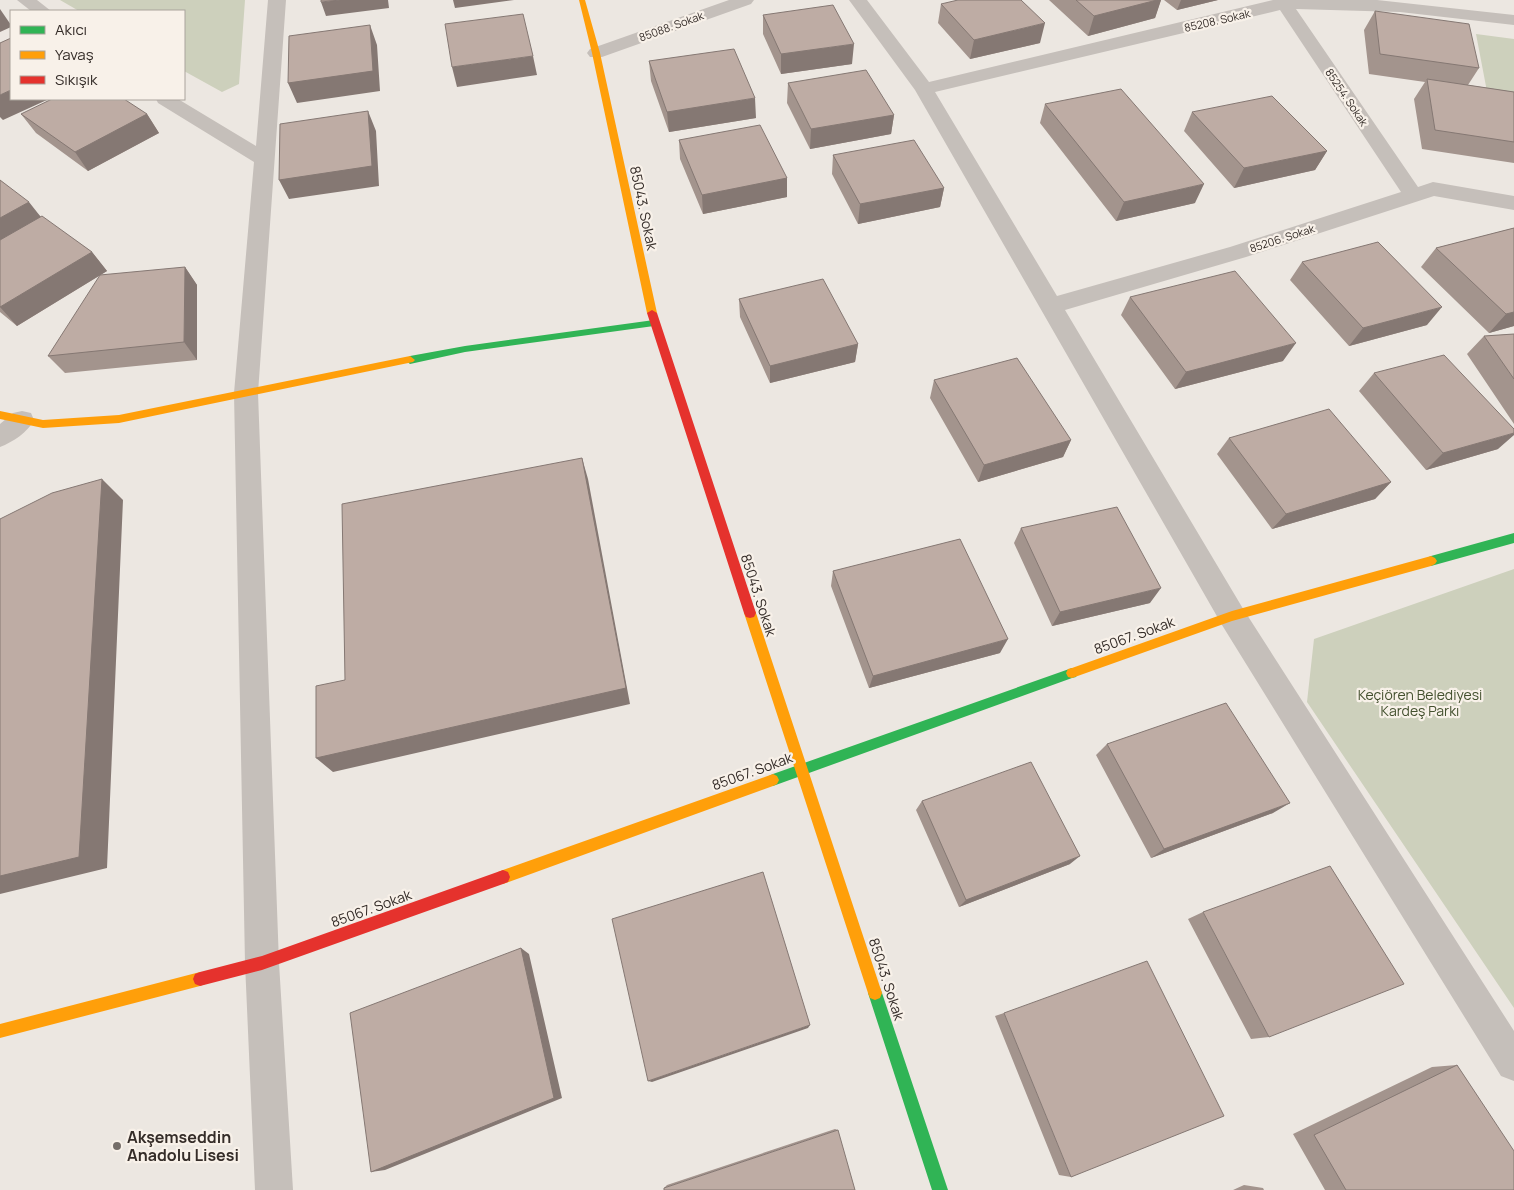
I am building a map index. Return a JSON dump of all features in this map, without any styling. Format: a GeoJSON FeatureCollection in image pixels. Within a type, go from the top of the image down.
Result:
{"type":"FeatureCollection","features":[{"type":"Feature","properties":{"kind":"street"},"geometry":{"type":"LineString","coordinates":[[26,0],[41,10]]}},
{"type":"Feature","properties":{"kind":"street"},"geometry":{"type":"LineString","coordinates":[[274,1190],[262,963],[246,393],[277,0]]}},
{"type":"Feature","properties":{"kind":"street","name":"85043. Sokak"},"geometry":{"type":"LineString","coordinates":[[582,0],[596,53],[654,323],[940,1190]]}},
{"type":"Feature","properties":{"kind":"street","name":"85088. Sokak"},"geometry":{"type":"LineString","coordinates":[[596,53],[745,0]]}},
{"type":"Feature","properties":{"kind":"street"},"geometry":{"type":"LineString","coordinates":[[858,0],[924,89],[1232,616],[1514,1063]]}},
{"type":"Feature","properties":{"kind":"street","name":"85208. Sokak"},"geometry":{"type":"LineString","coordinates":[[924,89],[1283,2],[1381,3],[1514,20]]}},
{"type":"Feature","properties":{"kind":"street","name":"85254. Sokak"},"geometry":{"type":"LineString","coordinates":[[1283,2],[1413,195]]}},
{"type":"Feature","properties":{"kind":"street"},"geometry":{"type":"LineString","coordinates":[[167,100],[265,160]]}},
{"type":"Feature","properties":{"kind":"street","name":"85206. Sokak"},"geometry":{"type":"LineString","coordinates":[[1051,306],[1238,252],[1433,189],[1514,203]]}},
{"type":"Feature","properties":{"kind":"street"},"geometry":{"type":"LineString","coordinates":[[0,438],[11,418],[43,424],[119,419],[465,349],[654,323]]}},
{"type":"Feature","properties":{"kind":"street","name":"85067. Sokak"},"geometry":{"type":"LineString","coordinates":[[0,1031],[262,963],[1232,616],[1514,538]]}},
{"type":"Feature","properties":{"kind":"green space"},"geometry":{"type":"Polygon","coordinates":[[[60,0],[245,0],[239,84],[222,92],[185,72],[185,10],[77,10],[60,0]]]}},
{"type":"Feature","properties":{"kind":"green space"},"geometry":{"type":"Polygon","coordinates":[[[1476,34],[1514,39],[1514,106],[1489,102],[1476,34]]]}},
{"type":"Feature","properties":{"kind":"green space","name":"Keçiören Belediyesi Kardeş Parkı"},"geometry":{"type":"Polygon","coordinates":[[[1514,569],[1514,1008],[1307,702],[1314,639],[1514,569]]]}},
{"type":"Feature","properties":{"kind":"building"},"geometry":{"type":"Polygon","coordinates":[[[321,0],[340,0],[321,2],[321,0]]]}},
{"type":"Feature","properties":{"kind":"building"},"geometry":{"type":"Polygon","coordinates":[[[958,0],[1021,0],[1045,23],[974,40],[941,4],[958,0]]]}},
{"type":"Feature","properties":{"kind":"building"},"geometry":{"type":"Polygon","coordinates":[[[1076,0],[1157,0],[1094,16],[1076,0]]]}},
{"type":"Feature","properties":{"kind":"building"},"geometry":{"type":"Polygon","coordinates":[[[833,5],[854,44],[781,54],[763,15],[833,5]]]}},
{"type":"Feature","properties":{"kind":"building"},"geometry":{"type":"Polygon","coordinates":[[[1375,11],[1469,24],[1479,68],[1380,54],[1375,11]]]}},
{"type":"Feature","properties":{"kind":"building"},"geometry":{"type":"Polygon","coordinates":[[[523,14],[533,56],[452,67],[445,24],[523,14]]]}},
{"type":"Feature","properties":{"kind":"building"},"geometry":{"type":"Polygon","coordinates":[[[370,25],[373,71],[288,83],[289,36],[370,25]]]}},
{"type":"Feature","properties":{"kind":"building"},"geometry":{"type":"Polygon","coordinates":[[[10,38],[10,90],[0,95],[0,43],[10,38]]]}},
{"type":"Feature","properties":{"kind":"building"},"geometry":{"type":"Polygon","coordinates":[[[734,49],[755,98],[667,112],[649,61],[734,49]]]}},
{"type":"Feature","properties":{"kind":"building"},"geometry":{"type":"Polygon","coordinates":[[[866,70],[894,115],[811,129],[788,83],[866,70]]]}},
{"type":"Feature","properties":{"kind":"building"},"geometry":{"type":"Polygon","coordinates":[[[1427,79],[1514,92],[1514,142],[1435,130],[1427,79]]]}},
{"type":"Feature","properties":{"kind":"building"},"geometry":{"type":"Polygon","coordinates":[[[1121,89],[1204,184],[1124,202],[1045,104],[1121,89]]]}},
{"type":"Feature","properties":{"kind":"building"},"geometry":{"type":"Polygon","coordinates":[[[1272,96],[1327,151],[1244,168],[1192,112],[1272,96]]]}},
{"type":"Feature","properties":{"kind":"building"},"geometry":{"type":"Polygon","coordinates":[[[50,100],[126,100],[147,114],[75,152],[21,114],[50,100]]]}},
{"type":"Feature","properties":{"kind":"building"},"geometry":{"type":"Polygon","coordinates":[[[368,111],[372,166],[279,180],[280,124],[368,111]]]}},
{"type":"Feature","properties":{"kind":"building"},"geometry":{"type":"Polygon","coordinates":[[[760,125],[787,178],[702,195],[679,140],[760,125]]]}},
{"type":"Feature","properties":{"kind":"building"},"geometry":{"type":"Polygon","coordinates":[[[914,140],[944,188],[860,204],[833,155],[914,140]]]}},
{"type":"Feature","properties":{"kind":"building"},"geometry":{"type":"Polygon","coordinates":[[[0,180],[29,202],[0,218],[0,180]]]}},
{"type":"Feature","properties":{"kind":"building"},"geometry":{"type":"Polygon","coordinates":[[[42,216],[92,252],[0,307],[0,240],[42,216]]]}},
{"type":"Feature","properties":{"kind":"building"},"geometry":{"type":"Polygon","coordinates":[[[1514,228],[1514,312],[1506,314],[1436,248],[1514,228]]]}},
{"type":"Feature","properties":{"kind":"building"},"geometry":{"type":"Polygon","coordinates":[[[1378,242],[1442,307],[1363,328],[1302,262],[1378,242]]]}},
{"type":"Feature","properties":{"kind":"building"},"geometry":{"type":"Polygon","coordinates":[[[185,267],[184,342],[48,356],[100,275],[185,267]]]}},
{"type":"Feature","properties":{"kind":"building"},"geometry":{"type":"Polygon","coordinates":[[[1235,271],[1296,343],[1186,372],[1130,297],[1235,271]]]}},
{"type":"Feature","properties":{"kind":"building"},"geometry":{"type":"Polygon","coordinates":[[[823,279],[858,344],[770,366],[739,299],[823,279]]]}},
{"type":"Feature","properties":{"kind":"building"},"geometry":{"type":"Polygon","coordinates":[[[1514,334],[1514,379],[1484,336],[1514,334]]]}},
{"type":"Feature","properties":{"kind":"building"},"geometry":{"type":"Polygon","coordinates":[[[1444,355],[1514,429],[1514,433],[1443,453],[1374,373],[1444,355]]]}},
{"type":"Feature","properties":{"kind":"building"},"geometry":{"type":"Polygon","coordinates":[[[1017,358],[1071,440],[984,465],[934,380],[1017,358]]]}},
{"type":"Feature","properties":{"kind":"building"},"geometry":{"type":"Polygon","coordinates":[[[1329,409],[1391,482],[1286,514],[1229,438],[1329,409]]]}},
{"type":"Feature","properties":{"kind":"building"},"geometry":{"type":"Polygon","coordinates":[[[582,458],[626,688],[316,758],[316,686],[345,680],[342,504],[582,458]]]}},
{"type":"Feature","properties":{"kind":"building"},"geometry":{"type":"Polygon","coordinates":[[[102,479],[79,857],[0,876],[0,519],[52,493],[102,479]]]}},
{"type":"Feature","properties":{"kind":"building"},"geometry":{"type":"Polygon","coordinates":[[[1117,507],[1161,588],[1060,612],[1021,528],[1117,507]]]}},
{"type":"Feature","properties":{"kind":"building"},"geometry":{"type":"Polygon","coordinates":[[[960,539],[1008,639],[873,676],[833,571],[960,539]]]}},
{"type":"Feature","properties":{"kind":"building"},"geometry":{"type":"Polygon","coordinates":[[[1226,703],[1290,803],[1164,849],[1107,744],[1226,703]]]}},
{"type":"Feature","properties":{"kind":"building"},"geometry":{"type":"Polygon","coordinates":[[[1031,762],[1080,856],[966,900],[922,801],[1031,762]]]}},
{"type":"Feature","properties":{"kind":"building"},"geometry":{"type":"Polygon","coordinates":[[[1330,866],[1404,984],[1269,1037],[1203,912],[1330,866]]]}},
{"type":"Feature","properties":{"kind":"building"},"geometry":{"type":"Polygon","coordinates":[[[763,872],[810,1025],[648,1081],[612,919],[763,872]]]}},
{"type":"Feature","properties":{"kind":"building"},"geometry":{"type":"Polygon","coordinates":[[[521,948],[554,1098],[371,1172],[350,1013],[521,948]]]}},
{"type":"Feature","properties":{"kind":"building"},"geometry":{"type":"Polygon","coordinates":[[[1147,961],[1224,1116],[1071,1177],[1004,1013],[1147,961]]]}},
{"type":"Feature","properties":{"kind":"building"},"geometry":{"type":"Polygon","coordinates":[[[1457,1065],[1514,1151],[1514,1190],[1346,1190],[1314,1135],[1457,1065]]]}},
{"type":"Feature","properties":{"kind":"building"},"geometry":{"type":"Polygon","coordinates":[[[838,1130],[855,1190],[664,1190],[664,1188],[838,1130]]]}},
{"type":"Feature","properties":{"kind":"traffic: fast"},"geometry":{"type":"LineString","coordinates":[[410,360],[465,349],[654,323]]}},
{"type":"Feature","properties":{"kind":"traffic: fast"},"geometry":{"type":"LineString","coordinates":[[1431,561],[1514,538]]}},
{"type":"Feature","properties":{"kind":"traffic: fast"},"geometry":{"type":"LineString","coordinates":[[773,780],[1072,673]]}},
{"type":"Feature","properties":{"kind":"traffic: fast"},"geometry":{"type":"LineString","coordinates":[[875,993],[940,1190]]}},
{"type":"Feature","properties":{"kind":"traffic: slow"},"geometry":{"type":"LineString","coordinates":[[582,0],[596,53],[652,313]]}},
{"type":"Feature","properties":{"kind":"traffic: slow"},"geometry":{"type":"LineString","coordinates":[[0,415],[43,424],[119,419],[410,360]]}},
{"type":"Feature","properties":{"kind":"traffic: slow"},"geometry":{"type":"LineString","coordinates":[[1072,673],[1232,616],[1431,561]]}},
{"type":"Feature","properties":{"kind":"traffic: slow"},"geometry":{"type":"LineString","coordinates":[[750,613],[875,993]]}},
{"type":"Feature","properties":{"kind":"traffic: slow"},"geometry":{"type":"LineString","coordinates":[[503,877],[773,780]]}},
{"type":"Feature","properties":{"kind":"traffic: slow"},"geometry":{"type":"LineString","coordinates":[[0,1031],[200,979]]}},
{"type":"Feature","properties":{"kind":"traffic: jam"},"geometry":{"type":"LineString","coordinates":[[652,313],[750,613]]}},
{"type":"Feature","properties":{"kind":"traffic: jam"},"geometry":{"type":"LineString","coordinates":[[200,979],[262,963],[503,877]]}},
{"type":"Feature","properties":{"kind":"place","name":"Akşemseddin Anadolu Lisesi"},"geometry":{"type":"Point","coordinates":[117,1146]}}]}
